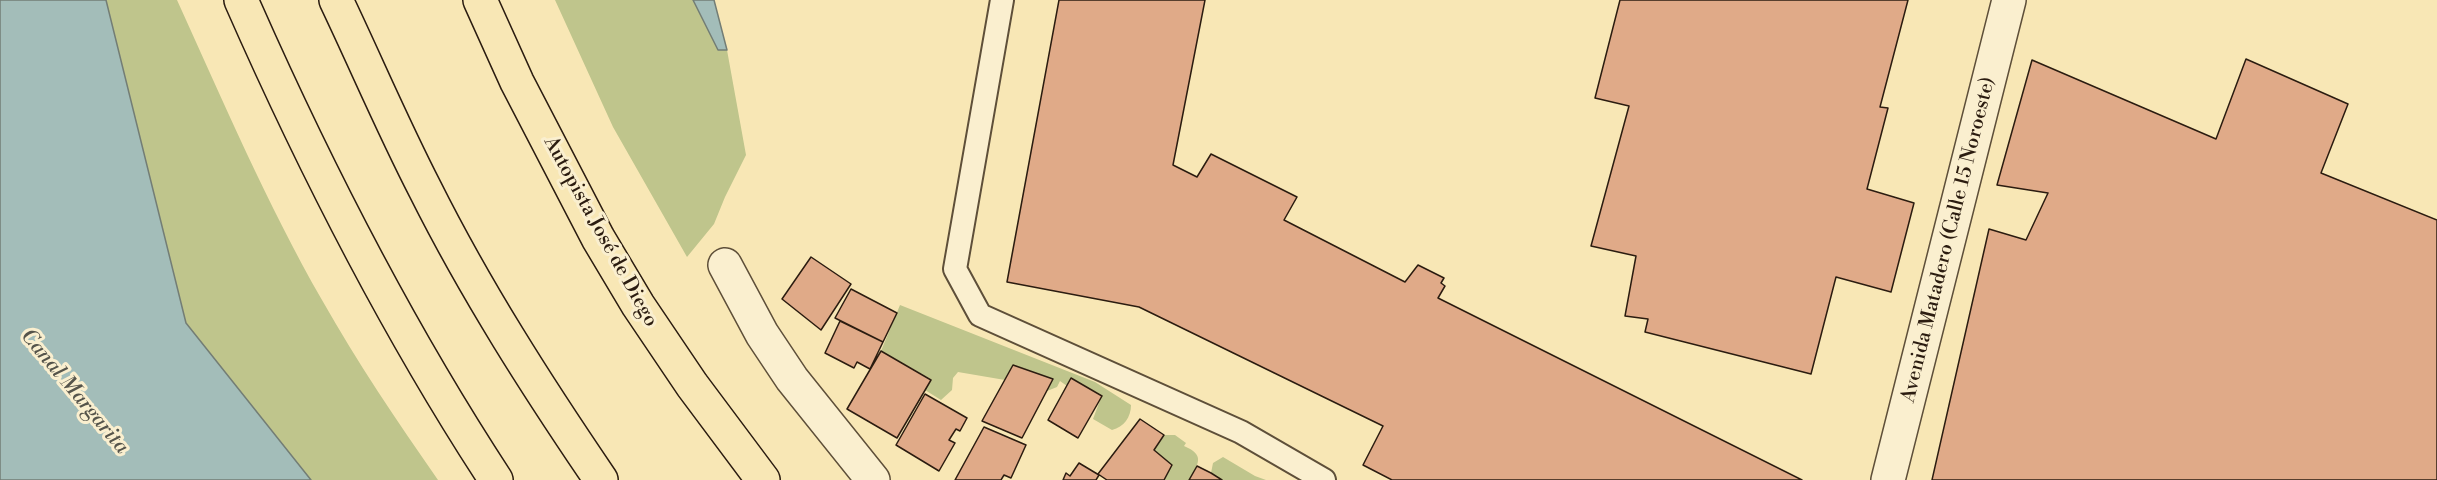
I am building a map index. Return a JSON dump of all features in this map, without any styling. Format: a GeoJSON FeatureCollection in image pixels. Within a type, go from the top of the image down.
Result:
{"type":"FeatureCollection","features":[{"type":"Feature","properties":{"kind":"highway"},"geometry":{"type":"LineString","coordinates":[[241,0],[279,86],[377,280],[446,404],[496,480]]}},
{"type":"Feature","properties":{"kind":"highway"},"geometry":{"type":"LineString","coordinates":[[336,0],[425,189],[475,281],[533,381],[601,480]]}},
{"type":"Feature","properties":{"kind":"highway","name":"Autopista José de Diego"},"geometry":{"type":"LineString","coordinates":[[480,0],[517,82],[598,238],[632,296],[692,385],[763,480]]}},
{"type":"Feature","properties":{"kind":"street","name":"Avenida Matadero (Calle 15 Noroeste)"},"geometry":{"type":"LineString","coordinates":[[1888,480],[2009,0]]}},
{"type":"Feature","properties":{"kind":"street"},"geometry":{"type":"LineString","coordinates":[[725,265],[762,334],[792,379],[873,480]]}},
{"type":"Feature","properties":{"kind":"lane"},"geometry":{"type":"LineString","coordinates":[[1002,0],[955,269],[980,315],[1241,432],[1324,480]]}},
{"type":"Feature","properties":{"kind":"green space"},"geometry":{"type":"Polygon","coordinates":[[[106,0],[177,0],[246,152],[302,264],[363,369],[438,480],[311,480],[186,323],[106,0]]]}},
{"type":"Feature","properties":{"kind":"green space"},"geometry":{"type":"Polygon","coordinates":[[[555,0],[693,0],[718,50],[727,50],[746,155],[714,224],[687,257],[613,127],[555,0]]]}},
{"type":"Feature","properties":{"kind":"green space"},"geometry":{"type":"Polygon","coordinates":[[[900,305],[1095,382],[1131,405],[1128,417],[1120,427],[1112,430],[1093,419],[1102,395],[1071,378],[1067,386],[1060,381],[1057,387],[1047,391],[1053,379],[1014,365],[1005,380],[958,372],[953,378],[952,390],[941,400],[925,390],[931,379],[881,351],[900,305]]]}},
{"type":"Feature","properties":{"kind":"green space"},"geometry":{"type":"Polygon","coordinates":[[[1164,435],[1175,435],[1186,443],[1184,446],[1191,449],[1197,456],[1197,464],[1189,480],[1164,480],[1172,465],[1154,450],[1164,435]]]}},
{"type":"Feature","properties":{"kind":"green space"},"geometry":{"type":"Polygon","coordinates":[[[1223,457],[1266,480],[1222,480],[1211,473],[1213,463],[1223,457]]]}},
{"type":"Feature","properties":{"kind":"water","name":"Canal Margarita"},"geometry":{"type":"Polygon","coordinates":[[[0,0],[106,0],[186,323],[311,480],[0,480],[0,0]]]}},
{"type":"Feature","properties":{"kind":"water"},"geometry":{"type":"Polygon","coordinates":[[[693,0],[714,0],[727,50],[718,50],[693,0]]]}},
{"type":"Feature","properties":{"kind":"building"},"geometry":{"type":"Polygon","coordinates":[[[1059,0],[1205,0],[1173,165],[1197,177],[1211,154],[1297,197],[1284,220],[1405,282],[1418,265],[1444,278],[1441,283],[1445,286],[1438,298],[1802,480],[1392,480],[1363,465],[1383,426],[1139,307],[1007,282],[1059,0]]]}},
{"type":"Feature","properties":{"kind":"building"},"geometry":{"type":"Polygon","coordinates":[[[1620,0],[1908,0],[1880,107],[1888,108],[1867,189],[1914,203],[1891,292],[1836,277],[1811,374],[1645,332],[1648,319],[1625,316],[1636,256],[1591,246],[1629,106],[1595,98],[1620,0]]]}},
{"type":"Feature","properties":{"kind":"building"},"geometry":{"type":"Polygon","coordinates":[[[2246,59],[2348,104],[2321,173],[2437,220],[2437,480],[1932,480],[1989,229],[2026,240],[2048,193],[1997,185],[2032,60],[2216,139],[2246,59]]]}},
{"type":"Feature","properties":{"kind":"building"},"geometry":{"type":"Polygon","coordinates":[[[811,257],[851,284],[821,330],[782,299],[811,257]]]}},
{"type":"Feature","properties":{"kind":"building"},"geometry":{"type":"Polygon","coordinates":[[[851,289],[897,313],[883,342],[835,318],[851,289]]]}},
{"type":"Feature","properties":{"kind":"building"},"geometry":{"type":"Polygon","coordinates":[[[840,321],[883,342],[870,369],[857,362],[854,368],[825,353],[840,321]]]}},
{"type":"Feature","properties":{"kind":"building"},"geometry":{"type":"Polygon","coordinates":[[[881,351],[931,380],[897,438],[847,409],[881,351]]]}},
{"type":"Feature","properties":{"kind":"building"},"geometry":{"type":"Polygon","coordinates":[[[1013,365],[1053,379],[1022,438],[982,421],[1013,365]]]}},
{"type":"Feature","properties":{"kind":"building"},"geometry":{"type":"Polygon","coordinates":[[[1071,378],[1102,396],[1078,438],[1048,420],[1071,378]]]}},
{"type":"Feature","properties":{"kind":"building"},"geometry":{"type":"Polygon","coordinates":[[[925,394],[967,418],[960,431],[956,429],[949,440],[955,443],[939,471],[896,445],[925,394]]]}},
{"type":"Feature","properties":{"kind":"building"},"geometry":{"type":"Polygon","coordinates":[[[1140,419],[1164,435],[1154,450],[1172,465],[1164,480],[1107,480],[1098,474],[1140,419]]]}},
{"type":"Feature","properties":{"kind":"building"},"geometry":{"type":"Polygon","coordinates":[[[984,427],[1026,445],[1011,478],[1004,475],[1001,480],[955,480],[984,427]]]}},
{"type":"Feature","properties":{"kind":"building"},"geometry":{"type":"Polygon","coordinates":[[[1079,463],[1099,475],[1096,480],[1063,480],[1066,473],[1070,476],[1079,463]]]}},
{"type":"Feature","properties":{"kind":"building"},"geometry":{"type":"Polygon","coordinates":[[[1197,466],[1211,473],[1222,480],[1189,480],[1197,466]]]}}]}
